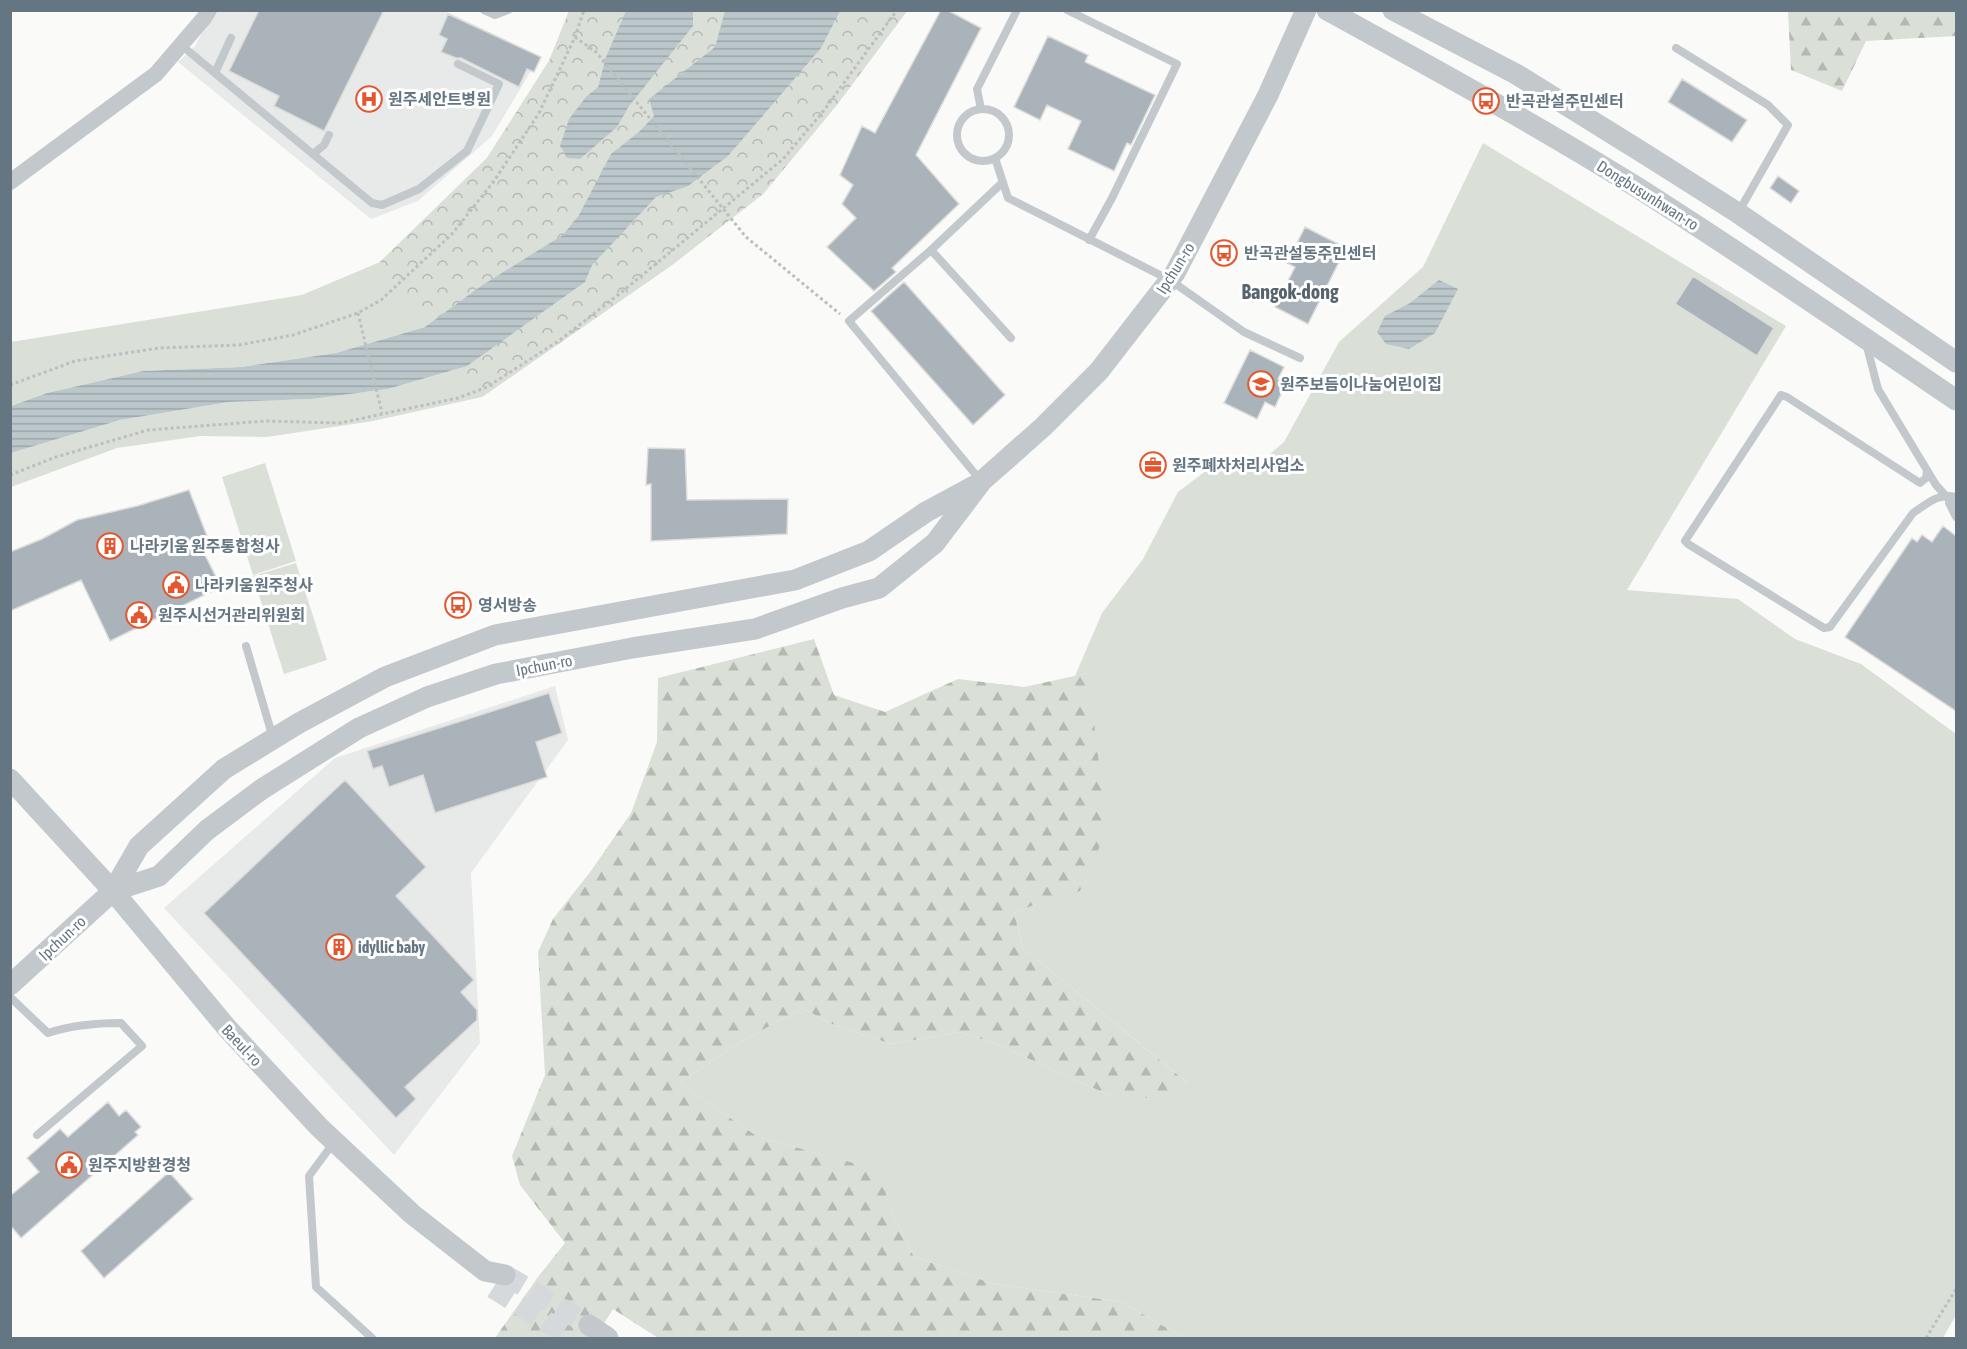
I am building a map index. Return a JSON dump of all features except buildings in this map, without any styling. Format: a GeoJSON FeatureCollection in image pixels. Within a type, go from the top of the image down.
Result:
{"type":"FeatureCollection","features":[{"type":"Feature","properties":{"kind":"street"},"geometry":{"type":"LineString","coordinates":[[10,182],[156,74],[209,10]]}},
{"type":"Feature","properties":{"kind":"street","name":"Ipchun-ro"},"geometry":{"type":"LineString","coordinates":[[113,891],[159,876],[207,830],[262,789],[359,728],[426,696],[496,674],[632,648],[755,629],[842,598],[879,588],[935,543],[982,482],[1043,427],[1099,371],[1170,280],[1268,94],[1306,10]]}},
{"type":"Feature","properties":{"kind":"street","name":"Dongbusunhwan-ro"},"geometry":{"type":"LineString","coordinates":[[1328,10],[1497,104],[1633,185],[1956,400]]}},
{"type":"Feature","properties":{"kind":"street","name":"Dongbusunhwan-ro"},"geometry":{"type":"LineString","coordinates":[[1394,10],[1516,74],[1645,154],[1738,213],[1955,359]]}},
{"type":"Feature","properties":{"kind":"street"},"geometry":{"type":"LineString","coordinates":[[1720,241],[1738,213]]}},
{"type":"Feature","properties":{"kind":"street","name":"Ipchun-ro"},"geometry":{"type":"LineString","coordinates":[[10,985],[113,891],[139,846],[224,769],[385,677],[495,635],[795,580],[869,551],[926,512],[982,482]]}},
{"type":"Feature","properties":{"kind":"street","name":"Baeul-ro"},"geometry":{"type":"LineString","coordinates":[[10,779],[113,891],[227,1028],[334,1141],[412,1214],[494,1278]]}},
{"type":"Feature","properties":{"kind":"street"},"geometry":{"type":"LineString","coordinates":[[589,1325],[608,1338]]}},
{"type":"Feature","properties":{"kind":"lane"},"geometry":{"type":"LineString","coordinates":[[484,10],[495,15],[508,10]]}},
{"type":"Feature","properties":{"kind":"lane"},"geometry":{"type":"LineString","coordinates":[[981,109],[977,89],[1017,10]]}},
{"type":"Feature","properties":{"kind":"lane"},"geometry":{"type":"LineString","coordinates":[[1067,10],[1177,64],[1089,240]]}},
{"type":"Feature","properties":{"kind":"lane"},"geometry":{"type":"LineString","coordinates":[[215,72],[231,38]]}},
{"type":"Feature","properties":{"kind":"lane"},"geometry":{"type":"LineString","coordinates":[[181,45],[372,203],[382,205],[419,189],[467,151],[499,84],[458,64]]}},
{"type":"Feature","properties":{"kind":"lane"},"geometry":{"type":"LineString","coordinates":[[1676,48],[1768,105],[1788,125],[1738,213]]}},
{"type":"Feature","properties":{"kind":"lane"},"geometry":{"type":"LineString","coordinates":[[981,109],[997,112],[1007,125],[1008,142],[1005,150],[996,158],[983,162],[974,160],[960,149],[956,132],[964,116],[981,109]]}},
{"type":"Feature","properties":{"kind":"lane"},"geometry":{"type":"LineString","coordinates":[[313,154],[324,145],[328,135]]}},
{"type":"Feature","properties":{"kind":"lane"},"geometry":{"type":"LineString","coordinates":[[996,158],[1008,198],[1170,280],[1244,332],[1300,358]]}},
{"type":"Feature","properties":{"kind":"lane"},"geometry":{"type":"LineString","coordinates":[[982,482],[849,321],[931,250],[1003,182]]}},
{"type":"Feature","properties":{"kind":"lane"},"geometry":{"type":"LineString","coordinates":[[931,250],[1011,338]]}},
{"type":"Feature","properties":{"kind":"lane"},"geometry":{"type":"LineString","coordinates":[[1864,337],[1878,389],[1936,485],[1956,507]]}},
{"type":"Feature","properties":{"kind":"lane"},"geometry":{"type":"LineString","coordinates":[[1927,471],[1926,478],[1920,483],[1781,395],[1685,541],[1824,628],[1830,627],[1913,513],[1945,495],[1956,497]]}},
{"type":"Feature","properties":{"kind":"lane"},"geometry":{"type":"LineString","coordinates":[[1945,495],[1956,517]]}},
{"type":"Feature","properties":{"kind":"lane"},"geometry":{"type":"LineString","coordinates":[[246,646],[274,739]]}},
{"type":"Feature","properties":{"kind":"lane"},"geometry":{"type":"LineString","coordinates":[[10,997],[48,1033],[69,1026],[121,1023],[141,1046],[37,1135]]}},
{"type":"Feature","properties":{"kind":"lane"},"geometry":{"type":"LineString","coordinates":[[334,1141],[309,1176],[316,1287],[372,1338]]}},
{"type":"Feature","properties":{"kind":"path"},"geometry":{"type":"LineString","coordinates":[[10,385],[75,361],[159,348],[239,345],[293,335],[358,313],[381,300],[452,234],[494,181],[539,113],[575,37],[584,10]]}},
{"type":"Feature","properties":{"kind":"path"},"geometry":{"type":"LineString","coordinates":[[10,475],[56,457],[148,430],[266,421],[340,423],[458,398],[487,387],[560,340],[723,211],[783,159],[822,113],[897,10]]}},
{"type":"Feature","properties":{"kind":"path"},"geometry":{"type":"LineString","coordinates":[[575,37],[596,52],[746,237],[849,321]]}},
{"type":"Feature","properties":{"kind":"path"},"geometry":{"type":"LineString","coordinates":[[358,313],[382,413]]}},
{"type":"Feature","properties":{"kind":"path"},"geometry":{"type":"LineString","coordinates":[[1926,1338],[1956,1289]]}},
{"type":"Feature","properties":{"kind":"shaded area","name":"원주세안트병원"},"geometry":{"type":"Polygon","coordinates":[[[214,10],[445,11],[540,56],[492,136],[418,201],[371,219],[178,62],[195,46],[214,10]]]}},
{"type":"Feature","properties":{"kind":"shaded area"},"geometry":{"type":"Polygon","coordinates":[[[626,11],[693,11],[693,26],[629,106],[617,127],[580,159],[568,158],[560,146],[569,119],[586,97],[598,87],[606,57],[626,11]]]}},
{"type":"Feature","properties":{"kind":"shaded area"},"geometry":{"type":"Polygon","coordinates":[[[725,11],[840,11],[821,48],[728,156],[688,186],[656,197],[592,265],[585,282],[467,366],[388,389],[312,399],[229,402],[120,420],[11,453],[11,406],[47,393],[143,371],[241,367],[336,353],[425,327],[481,286],[563,235],[579,215],[611,154],[639,132],[654,116],[649,99],[715,47],[725,11]]]}},
{"type":"Feature","properties":{"kind":"shaded area"},"geometry":{"type":"Polygon","coordinates":[[[1439,280],[1458,289],[1435,333],[1409,349],[1386,344],[1377,332],[1385,316],[1410,303],[1439,280]]]}},
{"type":"Feature","properties":{"kind":"shaded area"},"geometry":{"type":"Polygon","coordinates":[[[555,686],[568,740],[471,873],[480,1043],[394,1155],[164,908],[335,758],[555,686]]]}},
{"type":"Feature","properties":{"kind":"green space"},"geometry":{"type":"Polygon","coordinates":[[[569,11],[725,11],[425,327],[336,353],[241,367],[143,371],[47,393],[11,406],[11,342],[302,295],[380,262],[487,158],[549,61],[569,11]]]}},
{"type":"Feature","properties":{"kind":"green space"},"geometry":{"type":"Polygon","coordinates":[[[569,11],[907,11],[836,106],[763,194],[672,265],[482,397],[425,327],[380,262],[487,158],[549,61],[569,11]]]}},
{"type":"Feature","properties":{"kind":"green space"},"geometry":{"type":"Polygon","coordinates":[[[907,11],[836,106],[763,194],[672,265],[482,397],[373,421],[267,437],[200,436],[117,448],[11,487],[11,453],[120,420],[229,402],[312,399],[388,389],[467,366],[907,11]]]}},
{"type":"Feature","properties":{"kind":"green space"},"geometry":{"type":"Polygon","coordinates":[[[1788,11],[1956,11],[1956,36],[1866,41],[1842,91],[1791,70],[1788,11]]]}},
{"type":"Feature","properties":{"kind":"green space"},"geometry":{"type":"Polygon","coordinates":[[[1483,143],[1786,326],[1627,590],[1738,599],[1795,639],[1861,664],[1956,734],[1956,1315],[1943,1338],[1184,1338],[1122,1302],[994,1284],[914,1257],[891,1211],[878,1170],[758,1137],[679,1083],[739,1043],[802,1008],[832,1024],[891,1044],[960,1032],[994,1043],[1111,1096],[1188,1083],[1023,948],[1014,913],[1039,903],[1088,673],[1075,676],[1102,613],[1143,559],[1178,492],[1207,470],[1256,466],[1284,442],[1339,342],[1423,267],[1483,143]]]}},
{"type":"Feature","properties":{"kind":"green space"},"geometry":{"type":"Polygon","coordinates":[[[265,463],[296,561],[253,575],[222,477],[265,463]]]}},
{"type":"Feature","properties":{"kind":"green space"},"geometry":{"type":"Polygon","coordinates":[[[296,563],[327,660],[284,674],[253,576],[296,563]]]}},
{"type":"Feature","properties":{"kind":"green space"},"geometry":{"type":"Polygon","coordinates":[[[814,639],[834,695],[885,712],[958,679],[1024,687],[1088,673],[1107,830],[1080,891],[1014,913],[1023,948],[1189,1084],[1163,1099],[1111,1096],[994,1043],[960,1032],[891,1044],[832,1024],[802,1008],[739,1043],[679,1083],[758,1137],[879,1170],[891,1211],[914,1257],[994,1284],[1122,1302],[1184,1338],[658,1338],[613,1309],[595,1338],[495,1338],[565,1243],[520,1185],[512,1156],[545,1075],[538,952],[553,919],[591,871],[631,813],[657,742],[658,678],[814,639]]]}},
{"type":"Feature","properties":{"kind":"tunnel"},"geometry":{"type":"LineString","coordinates":[[505,1275],[589,1325]]}},
{"type":"Feature","properties":{"kind":"tunnel"},"geometry":{"type":"LineString","coordinates":[[493,1288],[572,1338]]}},
{"type":"Feature","properties":{"kind":"place","name":"원주세안트병원"},"geometry":{"type":"Point","coordinates":[369,99]}},
{"type":"Feature","properties":{"kind":"place","name":"반곡관설주민센터"},"geometry":{"type":"Point","coordinates":[1486,101]}},
{"type":"Feature","properties":{"kind":"place","name":"반곡관설동주민센터"},"geometry":{"type":"Point","coordinates":[1224,253]}},
{"type":"Feature","properties":{"kind":"place","name":"원주보듬이나눔어린이집"},"geometry":{"type":"Point","coordinates":[1261,384]}},
{"type":"Feature","properties":{"kind":"place","name":"원주폐차처리사업소"},"geometry":{"type":"Point","coordinates":[1153,465]}},
{"type":"Feature","properties":{"kind":"place","name":"나라키움 원주통합청사"},"geometry":{"type":"Point","coordinates":[110,546]}},
{"type":"Feature","properties":{"kind":"place","name":"나라키움원주청사"},"geometry":{"type":"Point","coordinates":[176,585]}},
{"type":"Feature","properties":{"kind":"place","name":"영서방송"},"geometry":{"type":"Point","coordinates":[458,605]}},
{"type":"Feature","properties":{"kind":"place","name":"원주시선거관리위원회"},"geometry":{"type":"Point","coordinates":[139,615]}},
{"type":"Feature","properties":{"kind":"place","name":"idyllic baby"},"geometry":{"type":"Point","coordinates":[339,947]}},
{"type":"Feature","properties":{"kind":"place","name":"원주지방환경청"},"geometry":{"type":"Point","coordinates":[69,1165]}},
{"type":"Feature","properties":{"kind":"district","name":"Bangok-dong"},"geometry":{"type":"Point","coordinates":[1290,291]}}]}
